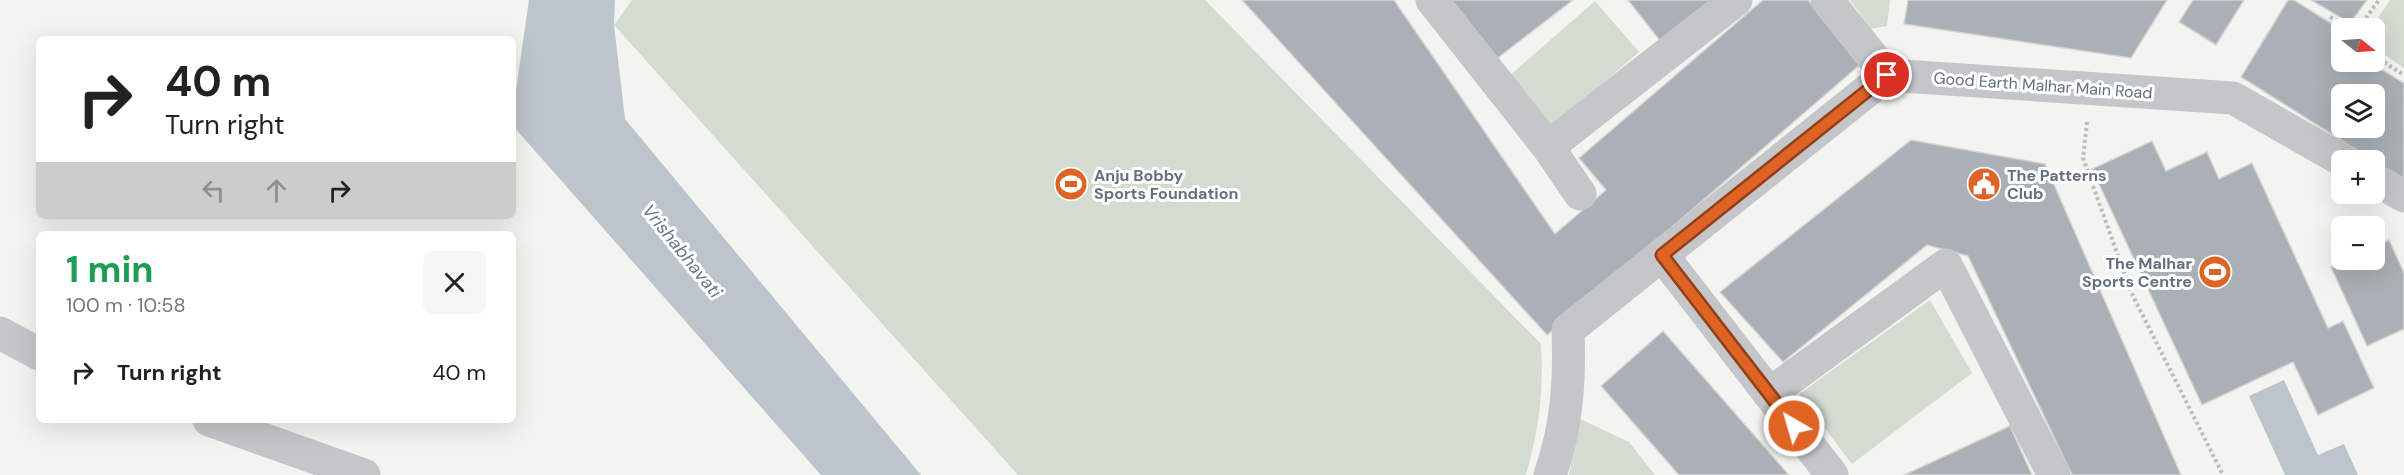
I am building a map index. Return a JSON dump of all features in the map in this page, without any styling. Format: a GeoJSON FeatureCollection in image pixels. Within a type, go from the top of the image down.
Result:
{"type":"FeatureCollection","features":[{"type":"Feature","properties":{"kind":"street"},"geometry":{"type":"LineString","coordinates":[[1432,0],[1548,147],[1580,194]]}},
{"type":"Feature","properties":{"kind":"street"},"geometry":{"type":"LineString","coordinates":[[1548,147],[1736,0]]}},
{"type":"Feature","properties":{"kind":"street"},"geometry":{"type":"LineString","coordinates":[[1550,475],[1561,438],[1567,402],[1570,366],[1568,330],[1887,75],[1827,0]]}},
{"type":"Feature","properties":{"kind":"street","name":"Good Earth Malhar Main Road"},"geometry":{"type":"LineString","coordinates":[[1887,75],[2233,98],[2331,154]]}},
{"type":"Feature","properties":{"kind":"street"},"geometry":{"type":"LineString","coordinates":[[2385,185],[2404,196]]}},
{"type":"Feature","properties":{"kind":"street"},"geometry":{"type":"LineString","coordinates":[[1662,255],[1832,475]]}},
{"type":"Feature","properties":{"kind":"street"},"geometry":{"type":"LineString","coordinates":[[1769,394],[1946,265],[2054,475]]}},
{"type":"Feature","properties":{"kind":"street"},"geometry":{"type":"LineString","coordinates":[[0,333],[36,352]]}},
{"type":"Feature","properties":{"kind":"street"},"geometry":{"type":"LineString","coordinates":[[217,423],[364,475]]}},
{"type":"Feature","properties":{"kind":"path"},"geometry":{"type":"LineString","coordinates":[[2366,18],[2379,0]]}},
{"type":"Feature","properties":{"kind":"path"},"geometry":{"type":"LineString","coordinates":[[2385,63],[2404,75]]}},
{"type":"Feature","properties":{"kind":"path"},"geometry":{"type":"LineString","coordinates":[[2090,88],[2083,158],[2131,292],[2223,475]]}},
{"type":"Feature","properties":{"kind":"shaded area","name":"Anju Bobby Sports Foundation"},"geometry":{"type":"Polygon","coordinates":[[[632,0],[1205,0],[1541,344],[1540,410],[1526,475],[1018,475],[614,25],[632,0]]]}},
{"type":"Feature","properties":{"kind":"shaded area"},"geometry":{"type":"Polygon","coordinates":[[[1850,0],[1890,0],[1887,26],[1871,29],[1850,0]]]}},
{"type":"Feature","properties":{"kind":"shaded area"},"geometry":{"type":"Polygon","coordinates":[[[2390,0],[2404,0],[2404,68],[2385,55],[2385,18],[2378,18],[2390,0]]]}},
{"type":"Feature","properties":{"kind":"shaded area"},"geometry":{"type":"Polygon","coordinates":[[[1595,1],[1639,52],[1552,127],[1509,76],[1595,1]]]}},
{"type":"Feature","properties":{"kind":"shaded area"},"geometry":{"type":"Polygon","coordinates":[[[1930,300],[1972,373],[1852,464],[1799,394],[1930,300]]]}},
{"type":"Feature","properties":{"kind":"shaded area"},"geometry":{"type":"Polygon","coordinates":[[[1580,419],[1629,442],[1655,475],[1569,475],[1580,419]]]}},
{"type":"Feature","properties":{"kind":"water","name":"Vrishabhavati"},"geometry":{"type":"Polygon","coordinates":[[[529,0],[615,0],[614,25],[625,119],[921,475],[821,475],[516,129],[516,89],[529,0]]]}},
{"type":"Feature","properties":{"kind":"water"},"geometry":{"type":"Polygon","coordinates":[[[2284,380],[2318,455],[2344,444],[2358,475],[2285,475],[2249,396],[2284,380]]]}},
{"type":"Feature","properties":{"kind":"building"},"geometry":{"type":"Polygon","coordinates":[[[1242,0],[1394,0],[1555,234],[1606,190],[1579,158],[1763,0],[1808,0],[1862,63],[1547,335],[1242,0]]]}},
{"type":"Feature","properties":{"kind":"building"},"geometry":{"type":"Polygon","coordinates":[[[1448,0],[1573,0],[1495,60],[1448,0]]]}},
{"type":"Feature","properties":{"kind":"building"},"geometry":{"type":"Polygon","coordinates":[[[1628,0],[1715,0],[1661,42],[1628,0]]]}},
{"type":"Feature","properties":{"kind":"building"},"geometry":{"type":"Polygon","coordinates":[[[1908,0],[2167,0],[2131,58],[1904,24],[1908,0]]]}},
{"type":"Feature","properties":{"kind":"building"},"geometry":{"type":"Polygon","coordinates":[[[2193,0],[2244,0],[2216,45],[2179,22],[2193,0]]]}},
{"type":"Feature","properties":{"kind":"building"},"geometry":{"type":"Polygon","coordinates":[[[2288,0],[2294,0],[2331,23],[2331,72],[2385,72],[2404,83],[2404,180],[2385,168],[2385,150],[2357,150],[2338,138],[2385,138],[2385,84],[2331,84],[2331,134],[2241,77],[2288,0]]]}},
{"type":"Feature","properties":{"kind":"building"},"geometry":{"type":"Polygon","coordinates":[[[2311,0],[2367,0],[2354,18],[2342,18],[2311,0]]]}},
{"type":"Feature","properties":{"kind":"building"},"geometry":{"type":"Polygon","coordinates":[[[1911,140],[2045,164],[2181,475],[2072,475],[1968,256],[1927,245],[1783,362],[1720,292],[1911,140]]]}},
{"type":"Feature","properties":{"kind":"building"},"geometry":{"type":"Polygon","coordinates":[[[2152,141],[2166,171],[2207,152],[2219,179],[2252,163],[2328,328],[2343,321],[2374,388],[2318,415],[2293,362],[2202,405],[2092,169],[2152,141]]]}},
{"type":"Feature","properties":{"kind":"building"},"geometry":{"type":"Polygon","coordinates":[[[2389,240],[2404,273],[2404,329],[2367,346],[2332,270],[2385,270],[2385,242],[2389,240]]]}},
{"type":"Feature","properties":{"kind":"building"},"geometry":{"type":"Polygon","coordinates":[[[1663,331],[1789,475],[1679,475],[1601,386],[1663,331]]]}},
{"type":"Feature","properties":{"kind":"building"},"geometry":{"type":"Polygon","coordinates":[[[2010,426],[2032,475],[1904,475],[2010,426]]]}},
{"type":"Feature","properties":{"kind":"place","name":"Anju Bobby Sports Foundation"},"geometry":{"type":"Point","coordinates":[1071,184]}},
{"type":"Feature","properties":{"kind":"place","name":"The Patterns Club"},"geometry":{"type":"Point","coordinates":[1984,184]}},
{"type":"Feature","properties":{"kind":"place","name":"The Malhar Sports Centre"},"geometry":{"type":"Point","coordinates":[2215,272]}},
{"type":"Feature","properties":{"kind":"route"},"geometry":{"type":"LineString","coordinates":[[1794,426],[1662,255],[1887,75]]}}]}
